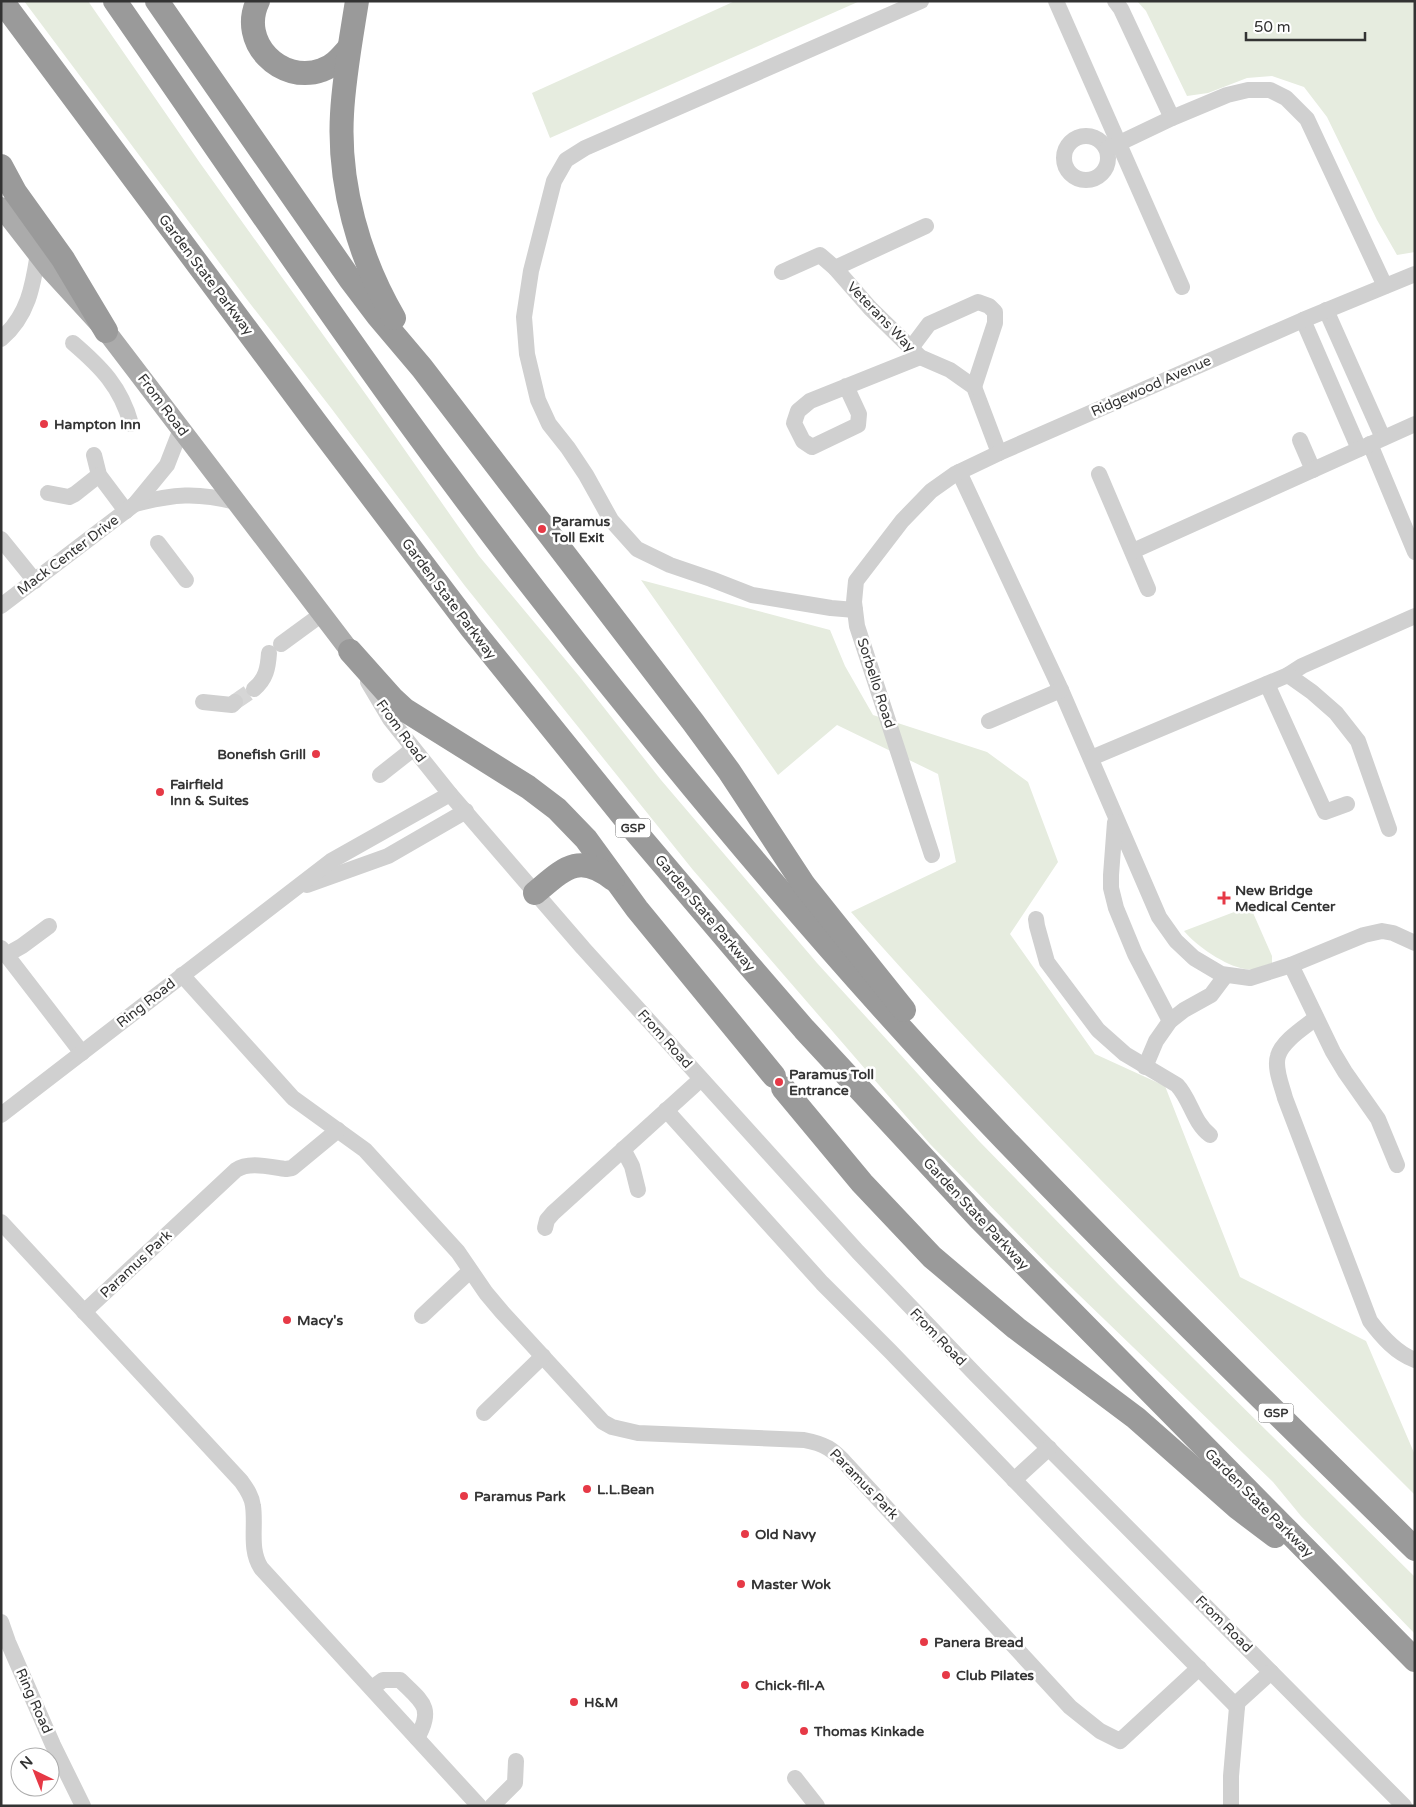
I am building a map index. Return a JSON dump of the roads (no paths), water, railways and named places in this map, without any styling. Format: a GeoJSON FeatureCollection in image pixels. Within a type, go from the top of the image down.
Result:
{"type":"FeatureCollection","features":[{"type":"Feature","properties":{"kind":"highway","name":"Garden State Parkway"},"geometry":{"type":"LineString","coordinates":[[2,1],[472,629],[532,706],[690,896],[804,1028],[973,1211],[1415,1660]]}},
{"type":"Feature","properties":{"kind":"highway","name":"GSP"},"geometry":{"type":"LineString","coordinates":[[115,1],[383,386],[548,608],[717,816],[881,1006],[996,1130],[1138,1277],[1415,1549]]}},
{"type":"Feature","properties":{"kind":"highway"},"geometry":{"type":"LineString","coordinates":[[157,1],[350,279],[378,316],[422,368],[693,722],[818,903],[885,984],[996,1130]]}},
{"type":"Feature","properties":{"kind":"highway"},"geometry":{"type":"LineString","coordinates":[[258,1],[253,16],[255,37],[267,57],[283,69],[302,74],[323,69],[333,64],[350,48]]}},
{"type":"Feature","properties":{"kind":"highway"},"geometry":{"type":"LineString","coordinates":[[357,1],[343,98],[342,141],[352,215],[359,240],[376,283],[388,309],[422,368]]}},
{"type":"Feature","properties":{"kind":"highway"},"geometry":{"type":"LineString","coordinates":[[1,166],[15,192],[63,259],[106,331]]}},
{"type":"Feature","properties":{"kind":"highway"},"geometry":{"type":"LineString","coordinates":[[350,652],[405,710],[544,798],[586,839],[637,909],[862,1183],[932,1257],[1016,1328],[1136,1418],[1238,1508],[1343,1587]]}},
{"type":"Feature","properties":{"kind":"highway"},"geometry":{"type":"LineString","coordinates":[[535,893],[558,874],[568,868],[579,865],[596,867],[617,881]]}},
{"type":"Feature","properties":{"kind":"main road","name":"From Road"},"geometry":{"type":"LineString","coordinates":[[1,206],[50,270],[106,331],[350,652]]}},
{"type":"Feature","properties":{"kind":"street"},"geometry":{"type":"LineString","coordinates":[[855,610],[752,595],[670,565],[637,548],[611,520],[586,475],[549,424],[538,400],[527,354],[524,317],[531,271],[554,181],[566,160],[585,148],[921,1]]}},
{"type":"Feature","properties":{"kind":"street"},"geometry":{"type":"LineString","coordinates":[[1056,1],[1113,146],[1182,287]]}},
{"type":"Feature","properties":{"kind":"street"},"geometry":{"type":"LineString","coordinates":[[1115,1],[1121,9],[1172,118]]}},
{"type":"Feature","properties":{"kind":"street"},"geometry":{"type":"LineString","coordinates":[[1113,146],[1227,95],[1248,90],[1270,90],[1286,98],[1307,119],[1385,286]]}},
{"type":"Feature","properties":{"kind":"street"},"geometry":{"type":"LineString","coordinates":[[835,268],[926,226]]}},
{"type":"Feature","properties":{"kind":"street"},"geometry":{"type":"LineString","coordinates":[[1,339],[13,327],[27,303],[32,290],[38,253]]}},
{"type":"Feature","properties":{"kind":"street","name":"Veterans Way"},"geometry":{"type":"LineString","coordinates":[[782,272],[820,255],[835,268],[870,308],[915,352],[950,370],[974,387]]}},
{"type":"Feature","properties":{"kind":"street","name":"Ridgewood Avenue"},"geometry":{"type":"LineString","coordinates":[[902,521],[930,491],[959,472],[1326,310],[1415,274]]}},
{"type":"Feature","properties":{"kind":"street"},"geometry":{"type":"LineString","coordinates":[[846,386],[915,352],[929,324],[978,302],[989,306],[995,312],[995,323],[974,387],[999,453]]}},
{"type":"Feature","properties":{"kind":"street"},"geometry":{"type":"LineString","coordinates":[[1326,310],[1371,444],[1415,552]]}},
{"type":"Feature","properties":{"kind":"street"},"geometry":{"type":"LineString","coordinates":[[1303,320],[1371,444]]}},
{"type":"Feature","properties":{"kind":"street"},"geometry":{"type":"LineString","coordinates":[[73,343],[90,358],[114,385],[122,397],[131,424]]}},
{"type":"Feature","properties":{"kind":"street"},"geometry":{"type":"LineString","coordinates":[[1133,551],[1415,424]]}},
{"type":"Feature","properties":{"kind":"street","name":"Mack Center Drive"},"geometry":{"type":"LineString","coordinates":[[1,606],[130,508],[167,465],[181,429]]}},
{"type":"Feature","properties":{"kind":"street"},"geometry":{"type":"LineString","coordinates":[[1300,440],[1313,470]]}},
{"type":"Feature","properties":{"kind":"street"},"geometry":{"type":"LineString","coordinates":[[94,455],[99,475],[130,508]]}},
{"type":"Feature","properties":{"kind":"street"},"geometry":{"type":"LineString","coordinates":[[959,472],[1091,758],[1159,917],[1176,941],[1194,958],[1221,974],[1250,978],[1382,931],[1393,933],[1415,943]]}},
{"type":"Feature","properties":{"kind":"street"},"geometry":{"type":"LineString","coordinates":[[1100,474],[1148,589]]}},
{"type":"Feature","properties":{"kind":"street"},"geometry":{"type":"LineString","coordinates":[[48,493],[69,497],[99,475]]}},
{"type":"Feature","properties":{"kind":"street","name":"Mack Center Drive"},"geometry":{"type":"LineString","coordinates":[[130,508],[167,496],[179,495],[204,496],[236,502]]}},
{"type":"Feature","properties":{"kind":"street","name":"Sorbello Road"},"geometry":{"type":"LineString","coordinates":[[902,521],[856,581],[855,610],[857,626],[932,855]]}},
{"type":"Feature","properties":{"kind":"street"},"geometry":{"type":"LineString","coordinates":[[1,539],[34,581]]}},
{"type":"Feature","properties":{"kind":"street"},"geometry":{"type":"LineString","coordinates":[[158,543],[186,580]]}},
{"type":"Feature","properties":{"kind":"street"},"geometry":{"type":"LineString","coordinates":[[254,688],[262,682],[275,648],[322,614]]}},
{"type":"Feature","properties":{"kind":"street"},"geometry":{"type":"LineString","coordinates":[[1091,758],[1288,675],[1302,666],[1415,616]]}},
{"type":"Feature","properties":{"kind":"street","name":"From Road"},"geometry":{"type":"LineString","coordinates":[[350,652],[390,719],[450,794],[535,893],[806,1195],[922,1320],[1271,1672],[1395,1803]]}},
{"type":"Feature","properties":{"kind":"street"},"geometry":{"type":"LineString","coordinates":[[1288,675],[1312,692],[1336,713],[1358,741],[1389,829]]}},
{"type":"Feature","properties":{"kind":"street"},"geometry":{"type":"LineString","coordinates":[[1266,684],[1325,812],[1347,804]]}},
{"type":"Feature","properties":{"kind":"street"},"geometry":{"type":"LineString","coordinates":[[989,721],[1060,690]]}},
{"type":"Feature","properties":{"kind":"street"},"geometry":{"type":"LineString","coordinates":[[203,702],[232,705],[235,702]]}},
{"type":"Feature","properties":{"kind":"street"},"geometry":{"type":"LineString","coordinates":[[380,775],[413,749]]}},
{"type":"Feature","properties":{"kind":"street","name":"Ring Road"},"geometry":{"type":"LineString","coordinates":[[1,1115],[331,861],[450,794]]}},
{"type":"Feature","properties":{"kind":"street"},"geometry":{"type":"LineString","coordinates":[[291,891],[388,856],[466,811]]}},
{"type":"Feature","properties":{"kind":"street"},"geometry":{"type":"LineString","coordinates":[[1115,814],[1111,875],[1116,908],[1135,954],[1170,1021]]}},
{"type":"Feature","properties":{"kind":"street"},"geometry":{"type":"LineString","coordinates":[[1036,919],[1036,926],[1047,962],[1098,1030],[1125,1054],[1177,1085],[1184,1092],[1194,1116],[1203,1130],[1210,1134]]}},
{"type":"Feature","properties":{"kind":"street"},"geometry":{"type":"LineString","coordinates":[[49,926],[22,946],[4,951],[82,1053]]}},
{"type":"Feature","properties":{"kind":"street"},"geometry":{"type":"LineString","coordinates":[[1291,964],[1316,1018],[1341,1065],[1378,1119],[1397,1164]]}},
{"type":"Feature","properties":{"kind":"street"},"geometry":{"type":"LineString","coordinates":[[182,975],[278,1083],[308,1110],[338,1130]]}},
{"type":"Feature","properties":{"kind":"street"},"geometry":{"type":"LineString","coordinates":[[1145,1067],[1156,1041],[1170,1021],[1184,1010],[1211,995],[1226,975]]}},
{"type":"Feature","properties":{"kind":"street"},"geometry":{"type":"LineString","coordinates":[[1316,1018],[1292,1037],[1278,1056],[1278,1071],[1286,1101],[1370,1320],[1382,1337],[1401,1353],[1415,1360]]}},
{"type":"Feature","properties":{"kind":"street"},"geometry":{"type":"LineString","coordinates":[[545,1228],[547,1220],[553,1213],[701,1079]]}},
{"type":"Feature","properties":{"kind":"street"},"geometry":{"type":"LineString","coordinates":[[666,1110],[822,1283],[1076,1546],[1237,1706]]}},
{"type":"Feature","properties":{"kind":"street","name":"Paramus Park"},"geometry":{"type":"LineString","coordinates":[[84,1312],[236,1170],[242,1166],[250,1165],[292,1168],[338,1130],[365,1150],[458,1252],[496,1305],[596,1415],[612,1427],[638,1433],[804,1440],[823,1444],[853,1470],[1070,1707],[1109,1736],[1120,1741],[1199,1668]]}},
{"type":"Feature","properties":{"kind":"street"},"geometry":{"type":"LineString","coordinates":[[623,1149],[632,1166],[638,1190]]}},
{"type":"Feature","properties":{"kind":"street"},"geometry":{"type":"LineString","coordinates":[[1,1222],[241,1481],[253,1505],[254,1553],[256,1561],[261,1568],[479,1806]]}},
{"type":"Feature","properties":{"kind":"street"},"geometry":{"type":"LineString","coordinates":[[422,1316],[470,1271]]}},
{"type":"Feature","properties":{"kind":"street"},"geometry":{"type":"LineString","coordinates":[[484,1413],[543,1356]]}},
{"type":"Feature","properties":{"kind":"street"},"geometry":{"type":"LineString","coordinates":[[1014,1480],[1049,1448]]}},
{"type":"Feature","properties":{"kind":"street","name":"Ring Road"},"geometry":{"type":"LineString","coordinates":[[1,1622],[33,1700],[83,1806]]}},
{"type":"Feature","properties":{"kind":"street"},"geometry":{"type":"LineString","coordinates":[[1231,1806],[1231,1776],[1238,1702],[1271,1672]]}},
{"type":"Feature","properties":{"kind":"street"},"geometry":{"type":"LineString","coordinates":[[372,1688],[383,1680],[400,1680],[423,1703],[426,1712],[425,1726],[418,1738]]}},
{"type":"Feature","properties":{"kind":"street"},"geometry":{"type":"LineString","coordinates":[[492,1806],[515,1783],[516,1761]]}},
{"type":"Feature","properties":{"kind":"street"},"geometry":{"type":"LineString","coordinates":[[794,1778],[817,1806]]}},
{"type":"Feature","properties":{"kind":"tunnel"},"geometry":{"type":"LineString","coordinates":[[235,702],[254,689]]}},
{"type":"Feature","properties":{"kind":"place","name":"Hampton Inn"},"geometry":{"type":"Point","coordinates":[44,424]}},
{"type":"Feature","properties":{"kind":"place","name":"Paramus Toll Exit"},"geometry":{"type":"Point","coordinates":[542,529]}},
{"type":"Feature","properties":{"kind":"place","name":"Bonefish Grill"},"geometry":{"type":"Point","coordinates":[316,754]}},
{"type":"Feature","properties":{"kind":"place","name":"Fairfield Inn & Suites"},"geometry":{"type":"Point","coordinates":[160,792]}},
{"type":"Feature","properties":{"kind":"place","name":"New Bridge Medical Center"},"geometry":{"type":"Point","coordinates":[1224,898]}},
{"type":"Feature","properties":{"kind":"place","name":"Paramus Toll Entrance"},"geometry":{"type":"Point","coordinates":[779,1082]}},
{"type":"Feature","properties":{"kind":"place","name":"Macy's"},"geometry":{"type":"Point","coordinates":[287,1320]}},
{"type":"Feature","properties":{"kind":"place","name":"L.L.Bean"},"geometry":{"type":"Point","coordinates":[587,1489]}},
{"type":"Feature","properties":{"kind":"place","name":"Paramus Park"},"geometry":{"type":"Point","coordinates":[464,1496]}},
{"type":"Feature","properties":{"kind":"place","name":"Old Navy"},"geometry":{"type":"Point","coordinates":[745,1534]}},
{"type":"Feature","properties":{"kind":"place","name":"Master Wok"},"geometry":{"type":"Point","coordinates":[741,1584]}},
{"type":"Feature","properties":{"kind":"place","name":"Panera Bread"},"geometry":{"type":"Point","coordinates":[924,1642]}},
{"type":"Feature","properties":{"kind":"place","name":"Club Pilates"},"geometry":{"type":"Point","coordinates":[946,1675]}},
{"type":"Feature","properties":{"kind":"place","name":"Chick-fil-A"},"geometry":{"type":"Point","coordinates":[745,1685]}},
{"type":"Feature","properties":{"kind":"place","name":"H&M"},"geometry":{"type":"Point","coordinates":[574,1702]}},
{"type":"Feature","properties":{"kind":"place","name":"Thomas Kinkade"},"geometry":{"type":"Point","coordinates":[804,1731]}}]}
